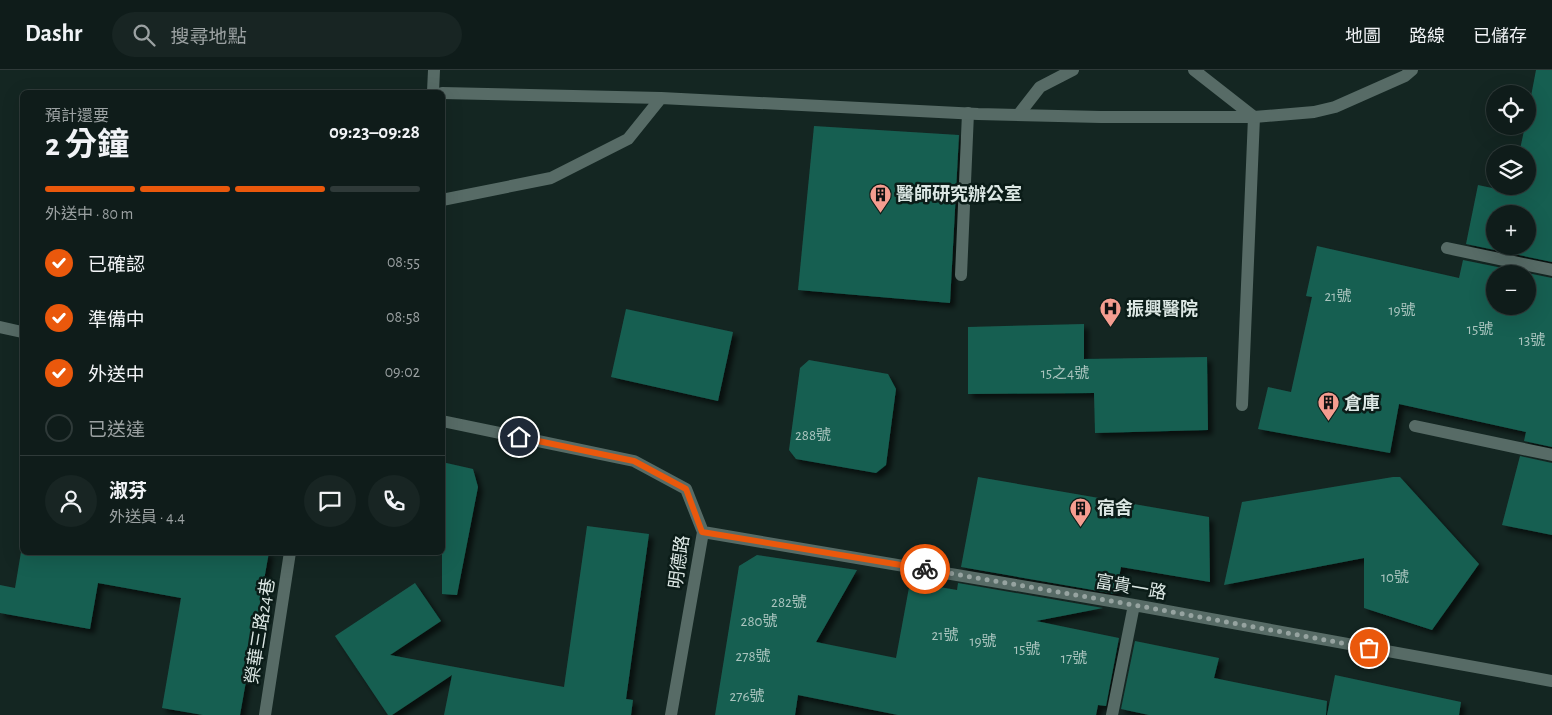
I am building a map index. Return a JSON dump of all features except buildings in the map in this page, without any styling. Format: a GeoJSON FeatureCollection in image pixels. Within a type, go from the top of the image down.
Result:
{"type":"FeatureCollection","features":[{"type":"Feature","properties":{"kind":"street"},"geometry":{"type":"LineString","coordinates":[[433,90],[434,70]]}},
{"type":"Feature","properties":{"kind":"street"},"geometry":{"type":"LineString","coordinates":[[1019,114],[1040,87],[1073,70]]}},
{"type":"Feature","properties":{"kind":"street"},"geometry":{"type":"LineString","coordinates":[[1194,70],[1254,117]]}},
{"type":"Feature","properties":{"kind":"street"},"geometry":{"type":"LineString","coordinates":[[445,93],[661,98],[968,113],[1101,117],[1254,117],[1314,112],[1335,107],[1405,76],[1412,70]]}},
{"type":"Feature","properties":{"kind":"street"},"geometry":{"type":"LineString","coordinates":[[445,199],[551,178],[628,139],[661,98]]}},
{"type":"Feature","properties":{"kind":"street"},"geometry":{"type":"LineString","coordinates":[[961,275],[968,113]]}},
{"type":"Feature","properties":{"kind":"street"},"geometry":{"type":"LineString","coordinates":[[1242,405],[1254,117]]}},
{"type":"Feature","properties":{"kind":"street"},"geometry":{"type":"LineString","coordinates":[[1447,248],[1552,270]]}},
{"type":"Feature","properties":{"kind":"street"},"geometry":{"type":"LineString","coordinates":[[0,327],[20,332]]}},
{"type":"Feature","properties":{"kind":"street","name":"明德路"},"geometry":{"type":"LineString","coordinates":[[445,421],[634,461],[686,489],[702,532],[671,715]]}},
{"type":"Feature","properties":{"kind":"street"},"geometry":{"type":"LineString","coordinates":[[1415,426],[1552,456]]}},
{"type":"Feature","properties":{"kind":"street","name":"富貴一路"},"geometry":{"type":"LineString","coordinates":[[702,532],[1134,605],[1552,681]]}},
{"type":"Feature","properties":{"kind":"street","name":"榮華三路24巷"},"geometry":{"type":"LineString","coordinates":[[265,715],[290,555]]}},
{"type":"Feature","properties":{"kind":"street"},"geometry":{"type":"LineString","coordinates":[[1112,715],[1134,605]]}},
{"type":"Feature","properties":{"kind":"way so far"},"geometry":{"type":"LineString","coordinates":[[925,569],[1369,648]]}},
{"type":"Feature","properties":{"kind":"place","name":"醫師研究辦公室"},"geometry":{"type":"Point","coordinates":[880,213]}},
{"type":"Feature","properties":{"kind":"place","name":"振興醫院"},"geometry":{"type":"Point","coordinates":[1110,328]}},
{"type":"Feature","properties":{"kind":"place","name":"倉庫"},"geometry":{"type":"Point","coordinates":[1328,422]}},
{"type":"Feature","properties":{"kind":"place","name":"宿舍"},"geometry":{"type":"Point","coordinates":[1081,527]}},
{"type":"Feature","properties":{"kind":"route"},"geometry":{"type":"LineString","coordinates":[[519,437],[634,461],[686,489],[702,532],[925,569]]}}]}
